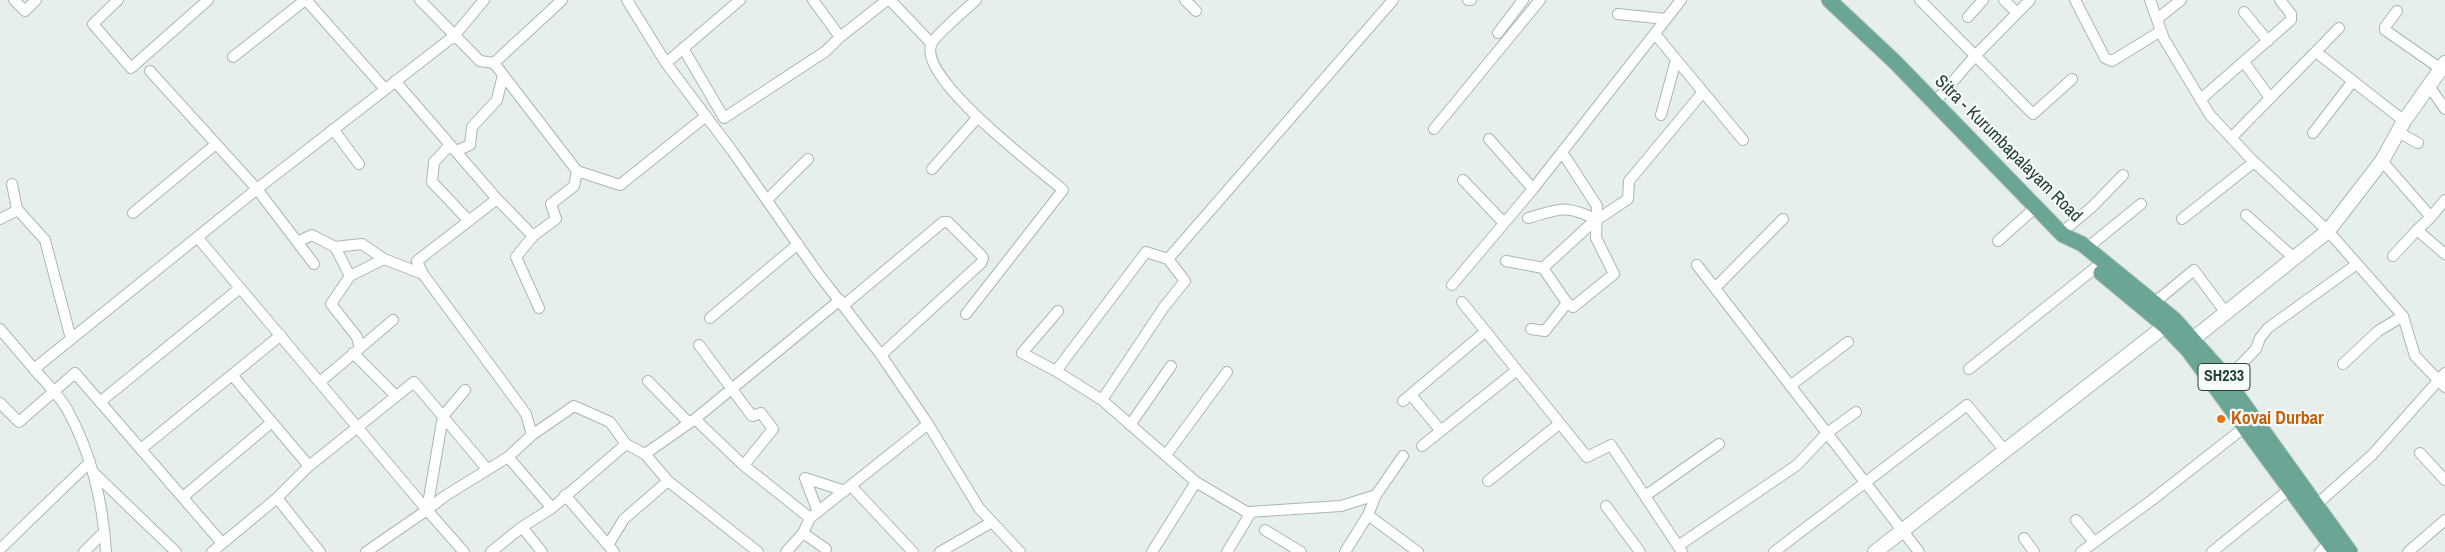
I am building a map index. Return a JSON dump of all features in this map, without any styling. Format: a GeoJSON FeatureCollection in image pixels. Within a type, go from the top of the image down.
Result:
{"type":"FeatureCollection","features":[{"type":"Feature","properties":{"kind":"main road","name":"Sitra - Kurumbapalayam Road"},"geometry":{"type":"LineString","coordinates":[[1830,0],[1935,102],[2062,234],[2087,248],[2154,302],[2170,323],[2193,339],[2226,380],[2350,552]]}},
{"type":"Feature","properties":{"kind":"main road"},"geometry":{"type":"LineString","coordinates":[[2062,234],[2074,250],[2095,268],[2170,323],[2188,350],[2246,426],[2290,489],[2328,549]]}},
{"type":"Feature","properties":{"kind":"street"},"geometry":{"type":"LineString","coordinates":[[14,0],[24,11],[36,0]]}},
{"type":"Feature","properties":{"kind":"street"},"geometry":{"type":"LineString","coordinates":[[118,0],[93,24],[131,68],[208,0]]}},
{"type":"Feature","properties":{"kind":"street"},"geometry":{"type":"LineString","coordinates":[[232,57],[306,0],[385,89]]}},
{"type":"Feature","properties":{"kind":"street"},"geometry":{"type":"LineString","coordinates":[[420,0],[480,61],[494,63],[577,172],[620,185],[706,116]]}},
{"type":"Feature","properties":{"kind":"street"},"geometry":{"type":"LineString","coordinates":[[34,369],[198,238],[257,188],[454,36],[484,0]]}},
{"type":"Feature","properties":{"kind":"street"},"geometry":{"type":"LineString","coordinates":[[494,63],[562,0]]}},
{"type":"Feature","properties":{"kind":"street"},"geometry":{"type":"LineString","coordinates":[[627,0],[666,63],[881,355],[928,424],[979,508],[1020,552]]}},
{"type":"Feature","properties":{"kind":"street"},"geometry":{"type":"LineString","coordinates":[[666,63],[740,0]]}},
{"type":"Feature","properties":{"kind":"street"},"geometry":{"type":"LineString","coordinates":[[813,0],[840,37]]}},
{"type":"Feature","properties":{"kind":"street"},"geometry":{"type":"LineString","coordinates":[[683,48],[724,118],[826,51],[840,37],[888,0],[932,43]]}},
{"type":"Feature","properties":{"kind":"street"},"geometry":{"type":"LineString","coordinates":[[966,314],[1063,190],[963,105],[939,76],[930,55],[932,43],[976,0]]}},
{"type":"Feature","properties":{"kind":"street"},"geometry":{"type":"LineString","coordinates":[[1185,0],[1196,11]]}},
{"type":"Feature","properties":{"kind":"street"},"geometry":{"type":"LineString","coordinates":[[1168,259],[1393,0]]}},
{"type":"Feature","properties":{"kind":"street"},"geometry":{"type":"LineString","coordinates":[[1498,33],[1523,0]]}},
{"type":"Feature","properties":{"kind":"street"},"geometry":{"type":"LineString","coordinates":[[1434,129],[1540,0]]}},
{"type":"Feature","properties":{"kind":"street"},"geometry":{"type":"LineString","coordinates":[[1452,284],[1533,189],[1681,0]]}},
{"type":"Feature","properties":{"kind":"street"},"geometry":{"type":"LineString","coordinates":[[1920,0],[2033,114],[2072,79]]}},
{"type":"Feature","properties":{"kind":"street"},"geometry":{"type":"LineString","coordinates":[[1968,17],[1983,0]]}},
{"type":"Feature","properties":{"kind":"street"},"geometry":{"type":"LineString","coordinates":[[2004,0],[2016,12]]}},
{"type":"Feature","properties":{"kind":"street"},"geometry":{"type":"LineString","coordinates":[[1935,102],[1975,56],[2016,12],[2030,0]]}},
{"type":"Feature","properties":{"kind":"street"},"geometry":{"type":"LineString","coordinates":[[2075,0],[2105,58],[2108,60],[2112,61],[2161,31]]}},
{"type":"Feature","properties":{"kind":"street"},"geometry":{"type":"LineString","coordinates":[[2150,0],[2161,31],[2210,115],[2254,162],[2328,231],[2403,316],[2415,356],[2443,380],[2372,455],[2316,505]]}},
{"type":"Feature","properties":{"kind":"street"},"geometry":{"type":"LineString","coordinates":[[2157,19],[2181,0]]}},
{"type":"Feature","properties":{"kind":"street"},"geometry":{"type":"LineString","coordinates":[[2201,99],[2268,41],[2292,17],[2280,0]]}},
{"type":"Feature","properties":{"kind":"street"},"geometry":{"type":"LineString","coordinates":[[2193,339],[2328,231],[2382,161],[2401,126],[2443,66],[2385,30],[2384,27],[2397,11]]}},
{"type":"Feature","properties":{"kind":"street"},"geometry":{"type":"LineString","coordinates":[[2244,12],[2268,41]]}},
{"type":"Feature","properties":{"kind":"street"},"geometry":{"type":"LineString","coordinates":[[1618,14],[1666,19]]}},
{"type":"Feature","properties":{"kind":"street"},"geometry":{"type":"LineString","coordinates":[[2231,138],[2339,28]]}},
{"type":"Feature","properties":{"kind":"street"},"geometry":{"type":"LineString","coordinates":[[1655,34],[1743,140]]}},
{"type":"Feature","properties":{"kind":"street"},"geometry":{"type":"LineString","coordinates":[[2316,52],[2353,81],[2418,142]]}},
{"type":"Feature","properties":{"kind":"street"},"geometry":{"type":"LineString","coordinates":[[1661,115],[1676,60]]}},
{"type":"Feature","properties":{"kind":"street"},"geometry":{"type":"LineString","coordinates":[[2244,62],[2270,98]]}},
{"type":"Feature","properties":{"kind":"street"},"geometry":{"type":"LineString","coordinates":[[150,71],[257,188],[314,264]]}},
{"type":"Feature","properties":{"kind":"street"},"geometry":{"type":"LineString","coordinates":[[468,221],[432,182],[434,162],[453,148],[470,145],[472,127],[496,100],[503,75]]}},
{"type":"Feature","properties":{"kind":"street"},"geometry":{"type":"LineString","coordinates":[[2313,133],[2353,81]]}},
{"type":"Feature","properties":{"kind":"street"},"geometry":{"type":"LineString","coordinates":[[395,82],[497,199],[533,236]]}},
{"type":"Feature","properties":{"kind":"street"},"geometry":{"type":"LineString","coordinates":[[2429,86],[2445,109]]}},
{"type":"Feature","properties":{"kind":"street"},"geometry":{"type":"LineString","coordinates":[[1543,268],[1597,220],[1628,199],[1629,181],[1703,92]]}},
{"type":"Feature","properties":{"kind":"street"},"geometry":{"type":"LineString","coordinates":[[932,169],[978,117]]}},
{"type":"Feature","properties":{"kind":"street"},"geometry":{"type":"LineString","coordinates":[[332,130],[359,164]]}},
{"type":"Feature","properties":{"kind":"street"},"geometry":{"type":"LineString","coordinates":[[1489,139],[1533,189]]}},
{"type":"Feature","properties":{"kind":"street"},"geometry":{"type":"LineString","coordinates":[[132,213],[216,144]]}},
{"type":"Feature","properties":{"kind":"street"},"geometry":{"type":"LineString","coordinates":[[1506,260],[1543,268],[1567,303],[1574,307],[1614,274],[1596,238],[1598,206],[1562,152]]}},
{"type":"Feature","properties":{"kind":"street"},"geometry":{"type":"LineString","coordinates":[[767,200],[808,159]]}},
{"type":"Feature","properties":{"kind":"street"},"geometry":{"type":"LineString","coordinates":[[2382,161],[2430,216]]}},
{"type":"Feature","properties":{"kind":"street"},"geometry":{"type":"LineString","coordinates":[[2182,219],[2254,162]]}},
{"type":"Feature","properties":{"kind":"street"},"geometry":{"type":"LineString","coordinates":[[539,308],[516,257],[533,236],[556,219],[551,204],[574,186],[577,172]]}},
{"type":"Feature","properties":{"kind":"street"},"geometry":{"type":"LineString","coordinates":[[2062,234],[2123,175]]}},
{"type":"Feature","properties":{"kind":"street"},"geometry":{"type":"LineString","coordinates":[[1463,180],[1504,223]]}},
{"type":"Feature","properties":{"kind":"street"},"geometry":{"type":"LineString","coordinates":[[12,184],[18,210],[45,240],[71,340]]}},
{"type":"Feature","properties":{"kind":"street"},"geometry":{"type":"LineString","coordinates":[[497,199],[417,261],[424,276],[526,414],[532,435]]}},
{"type":"Feature","properties":{"kind":"street"},"geometry":{"type":"LineString","coordinates":[[2393,256],[2445,200]]}},
{"type":"Feature","properties":{"kind":"street"},"geometry":{"type":"LineString","coordinates":[[2087,248],[2141,204]]}},
{"type":"Feature","properties":{"kind":"street"},"geometry":{"type":"LineString","coordinates":[[1998,241],[2036,207]]}},
{"type":"Feature","properties":{"kind":"street"},"geometry":{"type":"LineString","coordinates":[[1528,218],[1563,208],[1580,212],[1597,220]]}},
{"type":"Feature","properties":{"kind":"street"},"geometry":{"type":"LineString","coordinates":[[0,219],[18,210]]}},
{"type":"Feature","properties":{"kind":"street"},"geometry":{"type":"LineString","coordinates":[[2246,215],[2294,258]]}},
{"type":"Feature","properties":{"kind":"street"},"geometry":{"type":"LineString","coordinates":[[1715,288],[1783,219]]}},
{"type":"Feature","properties":{"kind":"street"},"geometry":{"type":"LineString","coordinates":[[645,454],[692,421],[943,222],[948,222],[982,255],[981,263],[881,355]]}},
{"type":"Feature","properties":{"kind":"street"},"geometry":{"type":"LineString","coordinates":[[2417,230],[2445,254]]}},
{"type":"Feature","properties":{"kind":"street"},"geometry":{"type":"LineString","coordinates":[[297,242],[312,235],[335,247],[362,244],[384,259],[424,276]]}},
{"type":"Feature","properties":{"kind":"street"},"geometry":{"type":"LineString","coordinates":[[198,238],[464,552]]}},
{"type":"Feature","properties":{"kind":"street"},"geometry":{"type":"LineString","coordinates":[[710,318],[798,244]]}},
{"type":"Feature","properties":{"kind":"street"},"geometry":{"type":"LineString","coordinates":[[335,247],[350,276]]}},
{"type":"Feature","properties":{"kind":"street"},"geometry":{"type":"LineString","coordinates":[[1056,371],[1146,252],[1168,259],[1185,281],[1164,307],[1102,400]]}},
{"type":"Feature","properties":{"kind":"street"},"geometry":{"type":"LineString","coordinates":[[384,259],[350,276],[332,304],[357,337],[356,351],[396,396]]}},
{"type":"Feature","properties":{"kind":"street"},"geometry":{"type":"LineString","coordinates":[[2226,380],[2256,348],[2260,338],[2268,328],[2357,264]]}},
{"type":"Feature","properties":{"kind":"street"},"geometry":{"type":"LineString","coordinates":[[1697,265],[1919,552]]}},
{"type":"Feature","properties":{"kind":"street"},"geometry":{"type":"LineString","coordinates":[[1969,369],[2095,268]]}},
{"type":"Feature","properties":{"kind":"street"},"geometry":{"type":"LineString","coordinates":[[2154,302],[2194,270],[2226,313]]}},
{"type":"Feature","properties":{"kind":"street"},"geometry":{"type":"LineString","coordinates":[[100,402],[240,288]]}},
{"type":"Feature","properties":{"kind":"street"},"geometry":{"type":"LineString","coordinates":[[1462,302],[1587,457],[1611,445],[1680,549],[1797,466],[1827,433],[1856,412]]}},
{"type":"Feature","properties":{"kind":"street"},"geometry":{"type":"LineString","coordinates":[[1531,329],[1545,332],[1567,303]]}},
{"type":"Feature","properties":{"kind":"street"},"geometry":{"type":"LineString","coordinates":[[1058,311],[1022,353],[1056,371],[1102,400],[1196,482],[1248,512],[1341,506],[1376,495]]}},
{"type":"Feature","properties":{"kind":"street"},"geometry":{"type":"LineString","coordinates":[[2343,364],[2378,331],[2403,316]]}},
{"type":"Feature","properties":{"kind":"street"},"geometry":{"type":"LineString","coordinates":[[320,382],[392,320]]}},
{"type":"Feature","properties":{"kind":"street"},"geometry":{"type":"LineString","coordinates":[[1875,552],[2170,323]]}},
{"type":"Feature","properties":{"kind":"street"},"geometry":{"type":"LineString","coordinates":[[0,328],[67,409],[91,467],[103,513],[106,552]]}},
{"type":"Feature","properties":{"kind":"street"},"geometry":{"type":"LineString","coordinates":[[1441,431],[1407,398],[1486,332]]}},
{"type":"Feature","properties":{"kind":"street"},"geometry":{"type":"LineString","coordinates":[[141,449],[281,336]]}},
{"type":"Feature","properties":{"kind":"street"},"geometry":{"type":"LineString","coordinates":[[1790,386],[1848,342]]}},
{"type":"Feature","properties":{"kind":"street"},"geometry":{"type":"LineString","coordinates":[[699,345],[752,416],[761,413],[773,428],[744,465]]}},
{"type":"Feature","properties":{"kind":"street"},"geometry":{"type":"LineString","coordinates":[[1130,425],[1171,366]]}},
{"type":"Feature","properties":{"kind":"street"},"geometry":{"type":"LineString","coordinates":[[1422,446],[1517,370]]}},
{"type":"Feature","properties":{"kind":"street"},"geometry":{"type":"LineString","coordinates":[[1166,456],[1227,372]]}},
{"type":"Feature","properties":{"kind":"street"},"geometry":{"type":"LineString","coordinates":[[0,403],[18,422],[75,373],[222,543]]}},
{"type":"Feature","properties":{"kind":"street"},"geometry":{"type":"LineString","coordinates":[[232,375],[309,466]]}},
{"type":"Feature","properties":{"kind":"street"},"geometry":{"type":"LineString","coordinates":[[648,381],[744,465],[814,515]]}},
{"type":"Feature","properties":{"kind":"street"},"geometry":{"type":"LineString","coordinates":[[212,552],[277,498],[309,466],[414,382],[486,469]]}},
{"type":"Feature","properties":{"kind":"street"},"geometry":{"type":"LineString","coordinates":[[427,510],[443,416],[465,390]]}},
{"type":"Feature","properties":{"kind":"street"},"geometry":{"type":"LineString","coordinates":[[1774,552],[1967,405],[2006,452]]}},
{"type":"Feature","properties":{"kind":"street"},"geometry":{"type":"LineString","coordinates":[[366,552],[380,548],[427,510],[486,469],[508,457],[532,435],[574,406],[610,422],[626,444],[645,454],[668,481],[758,552]]}},
{"type":"Feature","properties":{"kind":"street"},"geometry":{"type":"LineString","coordinates":[[182,497],[272,422]]}},
{"type":"Feature","properties":{"kind":"street"},"geometry":{"type":"LineString","coordinates":[[786,552],[803,534],[814,515],[928,424]]}},
{"type":"Feature","properties":{"kind":"street"},"geometry":{"type":"LineString","coordinates":[[1488,481],[1559,424]]}},
{"type":"Feature","properties":{"kind":"street"},"geometry":{"type":"LineString","coordinates":[[2081,552],[2152,500],[2246,426]]}},
{"type":"Feature","properties":{"kind":"street"},"geometry":{"type":"LineString","coordinates":[[491,552],[527,524],[552,508],[626,444]]}},
{"type":"Feature","properties":{"kind":"street"},"geometry":{"type":"LineString","coordinates":[[1645,496],[1719,444]]}},
{"type":"Feature","properties":{"kind":"street"},"geometry":{"type":"LineString","coordinates":[[2420,453],[2445,480]]}},
{"type":"Feature","properties":{"kind":"street"},"geometry":{"type":"LineString","coordinates":[[1345,552],[1368,515],[1376,495],[1403,456]]}},
{"type":"Feature","properties":{"kind":"street"},"geometry":{"type":"LineString","coordinates":[[508,457],[552,508]]}},
{"type":"Feature","properties":{"kind":"street"},"geometry":{"type":"LineString","coordinates":[[0,549],[91,467]]}},
{"type":"Feature","properties":{"kind":"street"},"geometry":{"type":"LineString","coordinates":[[91,467],[176,552]]}},
{"type":"Feature","properties":{"kind":"street"},"geometry":{"type":"LineString","coordinates":[[814,515],[805,478],[848,488],[912,552]]}},
{"type":"Feature","properties":{"kind":"street"},"geometry":{"type":"LineString","coordinates":[[565,495],[611,548],[624,519],[668,481]]}},
{"type":"Feature","properties":{"kind":"street"},"geometry":{"type":"LineString","coordinates":[[1152,552],[1196,482]]}},
{"type":"Feature","properties":{"kind":"street"},"geometry":{"type":"LineString","coordinates":[[2212,552],[2290,489]]}},
{"type":"Feature","properties":{"kind":"street"},"geometry":{"type":"LineString","coordinates":[[277,498],[320,552]]}},
{"type":"Feature","properties":{"kind":"street"},"geometry":{"type":"LineString","coordinates":[[1606,506],[1640,552]]}},
{"type":"Feature","properties":{"kind":"street"},"geometry":{"type":"LineString","coordinates":[[1228,552],[1250,514],[1248,512]]}},
{"type":"Feature","properties":{"kind":"street"},"geometry":{"type":"LineString","coordinates":[[1368,515],[1418,552]]}},
{"type":"Feature","properties":{"kind":"street"},"geometry":{"type":"LineString","coordinates":[[2076,520],[2094,542]]}},
{"type":"Feature","properties":{"kind":"street"},"geometry":{"type":"LineString","coordinates":[[2408,552],[2445,520]]}},
{"type":"Feature","properties":{"kind":"street"},"geometry":{"type":"LineString","coordinates":[[940,552],[992,522]]}},
{"type":"Feature","properties":{"kind":"street"},"geometry":{"type":"LineString","coordinates":[[527,524],[540,550]]}},
{"type":"Feature","properties":{"kind":"street"},"geometry":{"type":"LineString","coordinates":[[1265,530],[1302,552]]}},
{"type":"Feature","properties":{"kind":"street"},"geometry":{"type":"LineString","coordinates":[[84,552],[104,532]]}},
{"type":"Feature","properties":{"kind":"street"},"geometry":{"type":"LineString","coordinates":[[803,534],[826,549]]}},
{"type":"Feature","properties":{"kind":"street"},"geometry":{"type":"LineString","coordinates":[[2024,538],[2034,552]]}},
{"type":"Feature","properties":{"kind":"place","name":"Kovai Durbar"},"geometry":{"type":"Point","coordinates":[2221,419]}}]}
